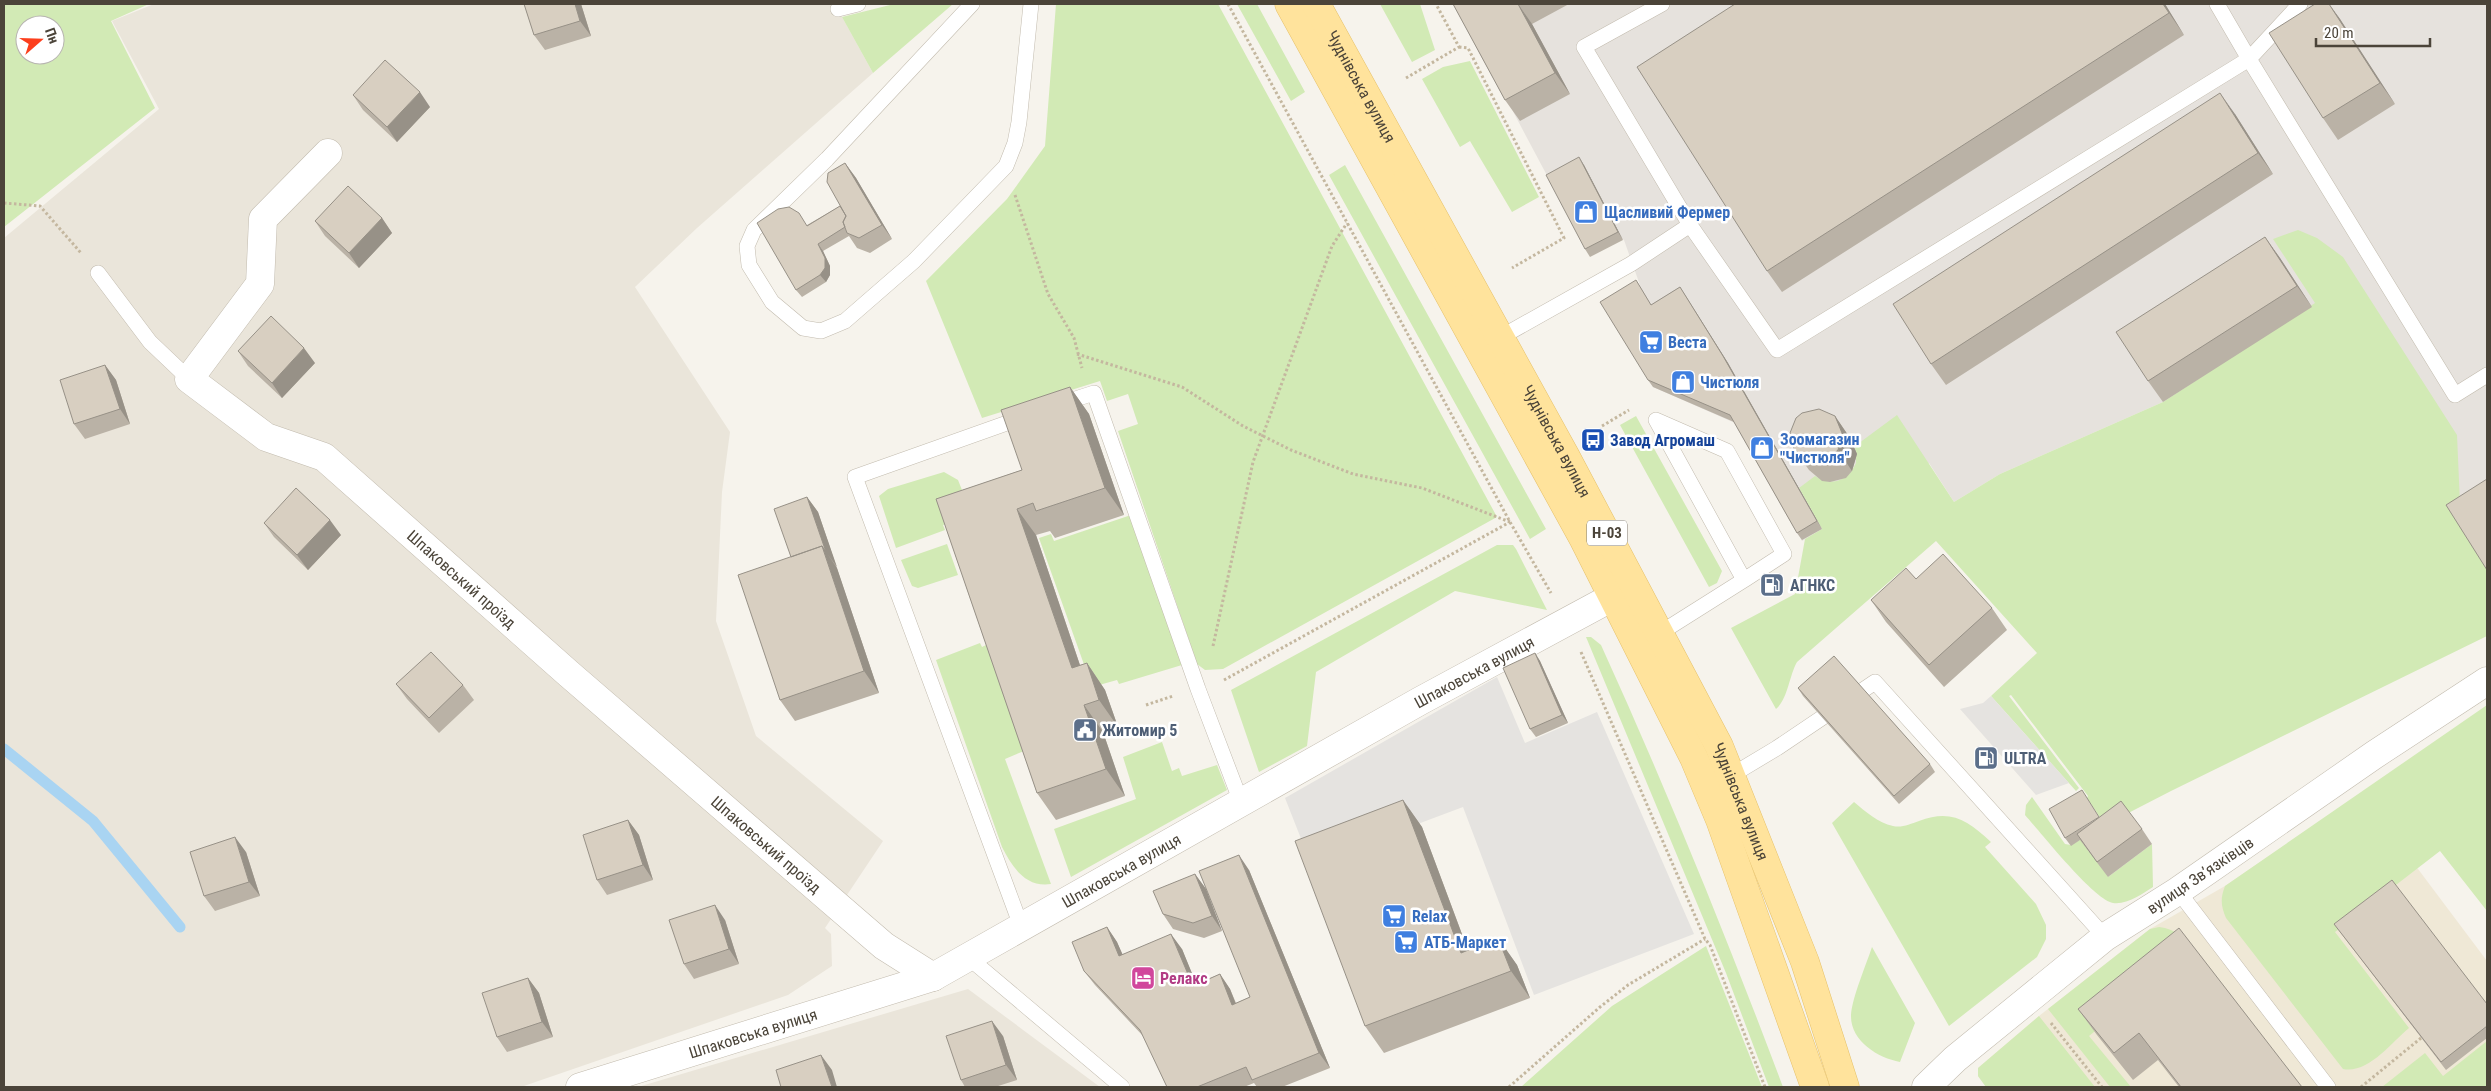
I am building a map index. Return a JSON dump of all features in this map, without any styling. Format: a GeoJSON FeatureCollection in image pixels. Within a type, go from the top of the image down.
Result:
{"type":"FeatureCollection","features":[{"type":"Feature","properties":{"kind":"main road","name":"Чуднівська вулиця"},"geometry":{"type":"LineString","coordinates":[[1289,4],[1583,538],[1624,592],[1660,633],[1719,746],[1805,962],[1845,1087]]}},
{"type":"Feature","properties":{"kind":"main road","name":"Чуднівська вулиця"},"geometry":{"type":"LineString","coordinates":[[1316,4],[1500,336],[1624,592],[1633,641],[1694,758],[1720,820],[1814,1087]]}},
{"type":"Feature","properties":{"kind":"street"},"geometry":{"type":"LineString","coordinates":[[189,379],[260,284],[263,219],[328,153]]}},
{"type":"Feature","properties":{"kind":"street","name":"Шпаковський проїзд"},"geometry":{"type":"LineString","coordinates":[[189,379],[266,437],[324,457],[562,668],[884,946],[933,977]]}},
{"type":"Feature","properties":{"kind":"street","name":"Шпаковська вулиця"},"geometry":{"type":"LineString","coordinates":[[580,1087],[933,977],[1241,802],[1423,709],[1548,631],[1569,622],[1624,592]]}},
{"type":"Feature","properties":{"kind":"street","name":"вулиця Звʼязківців"},"geometry":{"type":"LineString","coordinates":[[1926,1087],[1955,1059],[2105,937],[2178,891],[2374,755],[2487,681]]}},
{"type":"Feature","properties":{"kind":"lane"},"geometry":{"type":"LineString","coordinates":[[838,9],[858,4]]}},
{"type":"Feature","properties":{"kind":"lane"},"geometry":{"type":"LineString","coordinates":[[971,5],[827,159],[754,230],[747,246],[749,265],[772,302],[803,328],[822,331],[845,321],[914,261],[1006,166],[1015,143],[1019,122],[1031,4]]}},
{"type":"Feature","properties":{"kind":"lane"},"geometry":{"type":"LineString","coordinates":[[1662,4],[1584,47],[1690,225],[1776,350],[2249,59],[2300,4]]}},
{"type":"Feature","properties":{"kind":"lane"},"geometry":{"type":"LineString","coordinates":[[2217,4],[2455,395],[2487,375]]}},
{"type":"Feature","properties":{"kind":"lane"},"geometry":{"type":"LineString","coordinates":[[1500,336],[1631,264],[1690,225]]}},
{"type":"Feature","properties":{"kind":"lane"},"geometry":{"type":"LineString","coordinates":[[98,273],[150,342],[189,379]]}},
{"type":"Feature","properties":{"kind":"lane"},"geometry":{"type":"LineString","coordinates":[[1021,926],[855,477],[1094,393],[1241,802]]}},
{"type":"Feature","properties":{"kind":"lane"},"geometry":{"type":"LineString","coordinates":[[1660,633],[1744,580],[1784,554],[1727,451],[1656,420],[1744,580]]}},
{"type":"Feature","properties":{"kind":"lane"},"geometry":{"type":"LineString","coordinates":[[1732,775],[1777,748],[1875,682],[2105,937]]}},
{"type":"Feature","properties":{"kind":"lane"},"geometry":{"type":"LineString","coordinates":[[2178,891],[2328,1087]]}},
{"type":"Feature","properties":{"kind":"lane"},"geometry":{"type":"LineString","coordinates":[[969,958],[1122,1087]]}},
{"type":"Feature","properties":{"kind":"path"},"geometry":{"type":"LineString","coordinates":[[1228,4],[1510,522],[1569,622],[1705,939],[1710,945],[1765,1087]]}},
{"type":"Feature","properties":{"kind":"path"},"geometry":{"type":"LineString","coordinates":[[1436,4],[1459,47]]}},
{"type":"Feature","properties":{"kind":"path"},"geometry":{"type":"LineString","coordinates":[[1406,78],[1459,47],[1468,48],[1564,238],[1512,268]]}},
{"type":"Feature","properties":{"kind":"path"},"geometry":{"type":"LineString","coordinates":[[1006,166],[1048,294],[1074,338],[1083,373],[1094,393]]}},
{"type":"Feature","properties":{"kind":"path"},"geometry":{"type":"LineString","coordinates":[[4,203],[40,206],[98,273]]}},
{"type":"Feature","properties":{"kind":"path"},"geometry":{"type":"LineString","coordinates":[[1201,688],[1253,462],[1332,246],[1347,222]]}},
{"type":"Feature","properties":{"kind":"path"},"geometry":{"type":"LineString","coordinates":[[1077,354],[1182,387],[1262,436],[1291,450],[1353,474],[1422,488],[1510,522]]}},
{"type":"Feature","properties":{"kind":"path"},"geometry":{"type":"LineString","coordinates":[[1146,704],[1226,679],[1510,522]]}},
{"type":"Feature","properties":{"kind":"path"},"geometry":{"type":"LineString","coordinates":[[1509,1087],[1600,1007],[1628,985],[1705,939]]}},
{"type":"Feature","properties":{"kind":"path"},"geometry":{"type":"LineString","coordinates":[[2030,997],[2102,1087]]}},
{"type":"Feature","properties":{"kind":"path"},"geometry":{"type":"LineString","coordinates":[[2361,1087],[2421,1038]]}},
{"type":"Feature","properties":{"kind":"shaded area"},"geometry":{"type":"Polygon","coordinates":[[[154,4],[835,4],[873,73],[697,228],[635,287],[730,432],[722,492],[716,621],[756,736],[883,841],[825,928],[831,934],[832,966],[788,995],[521,1087],[4,1087],[4,238],[159,109],[112,21],[154,4]]]}},
{"type":"Feature","properties":{"kind":"shaded area"},"geometry":{"type":"Polygon","coordinates":[[[1456,4],[2487,4],[2487,567],[2312,307],[2163,402],[2000,474],[1954,502],[1929,463],[1802,541],[1735,423],[1653,387],[1641,288],[1624,240],[1551,183],[1456,4]]]}},
{"type":"Feature","properties":{"kind":"shaded area"},"geometry":{"type":"Polygon","coordinates":[[[1497,677],[1525,743],[1597,712],[1694,934],[1534,995],[1463,807],[1311,864],[1285,798],[1497,677]]]}},
{"type":"Feature","properties":{"kind":"shaded area"},"geometry":{"type":"Polygon","coordinates":[[[1991,696],[2069,783],[2036,795],[1960,709],[1983,703],[1991,696]]]}},
{"type":"Feature","properties":{"kind":"shaded area"},"geometry":{"type":"Polygon","coordinates":[[[2361,793],[2487,961],[2487,1087],[1986,1087],[1978,1076],[1978,1068],[2039,1016],[2150,929],[2225,886],[2361,793]]]}},
{"type":"Feature","properties":{"kind":"shaded area"},"geometry":{"type":"Polygon","coordinates":[[[968,989],[1100,1087],[638,1087],[968,989]]]}},
{"type":"Feature","properties":{"kind":"green space"},"geometry":{"type":"Polygon","coordinates":[[[4,4],[149,4],[111,21],[155,108],[4,227],[4,4]]]}},
{"type":"Feature","properties":{"kind":"green space"},"geometry":{"type":"Polygon","coordinates":[[[894,4],[953,4],[873,73],[842,17],[894,4]]]}},
{"type":"Feature","properties":{"kind":"green space"},"geometry":{"type":"Polygon","coordinates":[[[1056,4],[1218,4],[1497,517],[1223,669],[1205,670],[1197,664],[1118,431],[1138,424],[1128,394],[1107,401],[1100,381],[982,418],[926,281],[1007,199],[1045,146],[1056,4]]]}},
{"type":"Feature","properties":{"kind":"green space"},"geometry":{"type":"Polygon","coordinates":[[[1237,4],[1257,4],[1305,92],[1291,101],[1237,4]]]}},
{"type":"Feature","properties":{"kind":"green space"},"geometry":{"type":"Polygon","coordinates":[[[1380,4],[1420,4],[1435,50],[1412,62],[1380,4]]]}},
{"type":"Feature","properties":{"kind":"green space"},"geometry":{"type":"Polygon","coordinates":[[[1470,61],[1539,197],[1512,212],[1470,141],[1460,147],[1422,79],[1443,67],[1470,61]]]}},
{"type":"Feature","properties":{"kind":"green space"},"geometry":{"type":"Polygon","coordinates":[[[1345,165],[1546,529],[1530,539],[1329,175],[1345,165]]]}},
{"type":"Feature","properties":{"kind":"green space"},"geometry":{"type":"Polygon","coordinates":[[[2298,230],[2317,238],[2343,257],[2457,435],[2461,526],[2487,567],[2487,636],[2105,825],[2087,798],[2088,796],[2011,695],[2009,696],[2079,788],[2076,791],[1991,696],[2037,653],[1936,541],[1797,662],[1786,693],[1776,709],[1731,628],[1795,594],[1805,539],[1822,529],[1799,488],[1815,476],[1827,481],[1844,478],[1856,463],[1855,446],[1897,415],[1954,502],[2000,474],[2163,402],[2315,303],[2273,239],[2298,230]]]}},
{"type":"Feature","properties":{"kind":"green space"},"geometry":{"type":"Polygon","coordinates":[[[1636,416],[1722,571],[1717,583],[1709,587],[1620,425],[1636,416]]]}},
{"type":"Feature","properties":{"kind":"green space"},"geometry":{"type":"Polygon","coordinates":[[[944,472],[958,480],[972,515],[943,525],[945,530],[896,548],[879,496],[888,489],[944,472]]]}},
{"type":"Feature","properties":{"kind":"green space"},"geometry":{"type":"Polygon","coordinates":[[[1131,515],[1182,665],[1119,684],[1117,680],[1092,687],[1039,538],[1051,534],[1054,541],[1131,515]]]}},
{"type":"Feature","properties":{"kind":"green space"},"geometry":{"type":"Polygon","coordinates":[[[947,544],[958,575],[918,588],[912,586],[901,560],[947,544]]]}},
{"type":"Feature","properties":{"kind":"green space"},"geometry":{"type":"Polygon","coordinates":[[[1497,545],[1513,545],[1547,610],[1455,591],[1316,672],[1307,746],[1259,772],[1231,690],[1497,545]]]}},
{"type":"Feature","properties":{"kind":"green space"},"geometry":{"type":"Polygon","coordinates":[[[1586,637],[1591,637],[1601,645],[1649,754],[1696,864],[1783,1087],[1769,1087],[1726,973],[1586,637]]]}},
{"type":"Feature","properties":{"kind":"green space"},"geometry":{"type":"Polygon","coordinates":[[[980,643],[982,647],[986,645],[1024,751],[1005,759],[1051,884],[1034,883],[1027,879],[1015,869],[1002,847],[936,660],[980,643]]]}},
{"type":"Feature","properties":{"kind":"green space"},"geometry":{"type":"Polygon","coordinates":[[[2487,705],[2487,911],[2440,851],[2335,932],[2409,1028],[2370,1062],[2361,1067],[2343,1069],[2226,918],[2222,902],[2225,886],[2487,705]]]}},
{"type":"Feature","properties":{"kind":"green space"},"geometry":{"type":"Polygon","coordinates":[[[1162,742],[1172,771],[1179,768],[1182,776],[1217,765],[1227,790],[1071,877],[1054,829],[1136,799],[1123,757],[1162,742]]]}},
{"type":"Feature","properties":{"kind":"green space"},"geometry":{"type":"Polygon","coordinates":[[[2032,797],[2065,844],[2071,845],[2105,825],[2108,877],[2152,844],[2153,887],[2124,902],[2113,903],[2093,891],[2025,815],[2026,805],[2032,797]]]}},
{"type":"Feature","properties":{"kind":"green space"},"geometry":{"type":"Polygon","coordinates":[[[1854,802],[1867,813],[1893,826],[1903,826],[1940,816],[1958,819],[1974,828],[1991,842],[1985,847],[2036,904],[2046,925],[2046,939],[2037,957],[1949,1026],[1832,823],[1854,802]]]}},
{"type":"Feature","properties":{"kind":"green space"},"geometry":{"type":"Polygon","coordinates":[[[2159,927],[2175,932],[2195,950],[2089,1036],[2131,1087],[2110,1087],[2048,1009],[2150,929],[2159,927]]]}},
{"type":"Feature","properties":{"kind":"green space"},"geometry":{"type":"Polygon","coordinates":[[[1706,946],[1762,1087],[1521,1087],[1612,1006],[1706,946]]]}},
{"type":"Feature","properties":{"kind":"green space"},"geometry":{"type":"Polygon","coordinates":[[[1872,947],[1915,1023],[1900,1062],[1883,1057],[1867,1047],[1855,1033],[1852,1024],[1851,1015],[1854,1000],[1872,947]]]}},
{"type":"Feature","properties":{"kind":"green space"},"geometry":{"type":"Polygon","coordinates":[[[2039,1016],[2095,1087],[1986,1087],[1978,1076],[1978,1068],[2039,1016]]]}},
{"type":"Feature","properties":{"kind":"green space"},"geometry":{"type":"Polygon","coordinates":[[[2487,1041],[2487,1087],[2382,1087],[2425,1053],[2443,1076],[2487,1041]]]}},
{"type":"Feature","properties":{"kind":"building"},"geometry":{"type":"Polygon","coordinates":[[[524,4],[575,4],[580,21],[534,35],[524,4]]]}},
{"type":"Feature","properties":{"kind":"building"},"geometry":{"type":"Polygon","coordinates":[[[1453,4],[1518,4],[1555,73],[1505,100],[1453,4]]]}},
{"type":"Feature","properties":{"kind":"building"},"geometry":{"type":"Polygon","coordinates":[[[1735,4],[2163,4],[2169,13],[1767,271],[1637,67],[1735,4]]]}},
{"type":"Feature","properties":{"kind":"building"},"geometry":{"type":"Polygon","coordinates":[[[2315,4],[2329,4],[2380,83],[2323,118],[2269,33],[2315,4]]]}},
{"type":"Feature","properties":{"kind":"building"},"geometry":{"type":"Polygon","coordinates":[[[385,60],[420,92],[387,127],[353,95],[385,60]]]}},
{"type":"Feature","properties":{"kind":"building"},"geometry":{"type":"Polygon","coordinates":[[[2220,93],[2258,153],[1931,364],[1893,304],[2220,93]]]}},
{"type":"Feature","properties":{"kind":"building"},"geometry":{"type":"Polygon","coordinates":[[[1579,157],[1618,232],[1585,249],[1546,175],[1579,157]]]}},
{"type":"Feature","properties":{"kind":"building"},"geometry":{"type":"Polygon","coordinates":[[[845,163],[882,225],[859,238],[847,233],[843,222],[846,216],[827,182],[828,173],[845,163]]]}},
{"type":"Feature","properties":{"kind":"building"},"geometry":{"type":"Polygon","coordinates":[[[348,186],[382,218],[349,253],[315,221],[348,186]]]}},
{"type":"Feature","properties":{"kind":"building"},"geometry":{"type":"Polygon","coordinates":[[[840,206],[846,216],[843,222],[845,227],[818,244],[825,258],[825,268],[820,275],[796,290],[757,223],[778,209],[789,207],[799,213],[807,226],[840,206]]]}},
{"type":"Feature","properties":{"kind":"building"},"geometry":{"type":"Polygon","coordinates":[[[2265,237],[2297,286],[2148,381],[2116,332],[2265,237]]]}},
{"type":"Feature","properties":{"kind":"building"},"geometry":{"type":"Polygon","coordinates":[[[1636,280],[1651,305],[1680,287],[1723,356],[1817,521],[1797,533],[1730,415],[1648,380],[1600,302],[1636,280]]]}},
{"type":"Feature","properties":{"kind":"building"},"geometry":{"type":"Polygon","coordinates":[[[271,316],[304,348],[272,383],[238,351],[271,316]]]}},
{"type":"Feature","properties":{"kind":"building"},"geometry":{"type":"Polygon","coordinates":[[[105,365],[120,409],[74,424],[60,380],[105,365]]]}},
{"type":"Feature","properties":{"kind":"building"},"geometry":{"type":"Polygon","coordinates":[[[1070,387],[1105,488],[1036,511],[1033,503],[1017,509],[1072,668],[1087,663],[1099,700],[1084,705],[1106,769],[1037,793],[936,499],[1022,470],[1001,410],[1070,387]]]}},
{"type":"Feature","properties":{"kind":"building"},"geometry":{"type":"Polygon","coordinates":[[[1819,409],[1835,416],[1842,433],[1838,450],[1831,456],[1815,461],[1807,459],[1794,449],[1790,433],[1796,418],[1802,413],[1819,409]]]}},
{"type":"Feature","properties":{"kind":"building"},"geometry":{"type":"Polygon","coordinates":[[[2487,479],[2487,570],[2446,505],[2487,479]]]}},
{"type":"Feature","properties":{"kind":"building"},"geometry":{"type":"Polygon","coordinates":[[[296,488],[330,520],[297,555],[264,523],[296,488]]]}},
{"type":"Feature","properties":{"kind":"building"},"geometry":{"type":"Polygon","coordinates":[[[807,497],[826,552],[822,546],[791,557],[774,509],[807,497]]]}},
{"type":"Feature","properties":{"kind":"building"},"geometry":{"type":"Polygon","coordinates":[[[822,546],[864,671],[780,700],[738,575],[822,546]]]}},
{"type":"Feature","properties":{"kind":"building"},"geometry":{"type":"Polygon","coordinates":[[[1943,554],[1992,608],[1929,665],[1871,600],[1906,568],[1916,579],[1943,554]]]}},
{"type":"Feature","properties":{"kind":"building"},"geometry":{"type":"Polygon","coordinates":[[[431,652],[463,685],[429,718],[396,684],[431,652]]]}},
{"type":"Feature","properties":{"kind":"building"},"geometry":{"type":"Polygon","coordinates":[[[1535,653],[1562,715],[1530,729],[1503,668],[1535,653]]]}},
{"type":"Feature","properties":{"kind":"building"},"geometry":{"type":"Polygon","coordinates":[[[1834,656],[1930,764],[1894,796],[1798,688],[1834,656]]]}},
{"type":"Feature","properties":{"kind":"building"},"geometry":{"type":"Polygon","coordinates":[[[2082,790],[2099,817],[2065,838],[2049,809],[2082,790]]]}},
{"type":"Feature","properties":{"kind":"building","name":"Relax"},"geometry":{"type":"Polygon","coordinates":[[[1403,800],[1461,953],[1498,938],[1511,971],[1365,1026],[1295,841],[1403,800]]]}},
{"type":"Feature","properties":{"kind":"building"},"geometry":{"type":"Polygon","coordinates":[[[2121,801],[2142,829],[2097,862],[2077,834],[2121,801]]]}},
{"type":"Feature","properties":{"kind":"building"},"geometry":{"type":"Polygon","coordinates":[[[628,820],[643,865],[597,880],[583,835],[628,820]]]}},
{"type":"Feature","properties":{"kind":"building"},"geometry":{"type":"Polygon","coordinates":[[[235,837],[249,882],[204,896],[190,852],[235,837]]]}},
{"type":"Feature","properties":{"kind":"building","name":"Релакс"},"geometry":{"type":"Polygon","coordinates":[[[1239,855],[1319,1053],[1252,1080],[1246,1067],[1197,1087],[1167,1087],[1140,1030],[1084,971],[1072,942],[1107,927],[1119,956],[1171,934],[1193,986],[1220,974],[1232,1005],[1250,997],[1199,871],[1239,855]]]}},
{"type":"Feature","properties":{"kind":"building"},"geometry":{"type":"Polygon","coordinates":[[[1195,874],[1212,916],[1193,923],[1163,914],[1153,891],[1195,874]]]}},
{"type":"Feature","properties":{"kind":"building"},"geometry":{"type":"Polygon","coordinates":[[[2392,880],[2487,1004],[2487,1026],[2441,1062],[2334,924],[2392,880]]]}},
{"type":"Feature","properties":{"kind":"building"},"geometry":{"type":"Polygon","coordinates":[[[715,905],[729,949],[684,964],[669,920],[715,905]]]}},
{"type":"Feature","properties":{"kind":"building"},"geometry":{"type":"Polygon","coordinates":[[[2179,928],[2302,1087],[2181,1087],[2139,1033],[2114,1053],[2078,1009],[2179,928]]]}},
{"type":"Feature","properties":{"kind":"building"},"geometry":{"type":"Polygon","coordinates":[[[528,978],[542,1022],[497,1037],[482,993],[528,978]]]}},
{"type":"Feature","properties":{"kind":"building"},"geometry":{"type":"Polygon","coordinates":[[[992,1021],[1006,1065],[961,1080],[946,1036],[992,1021]]]}},
{"type":"Feature","properties":{"kind":"building"},"geometry":{"type":"Polygon","coordinates":[[[821,1055],[832,1087],[781,1087],[776,1070],[821,1055]]]}},
{"type":"Feature","properties":{"kind":"waterway"},"geometry":{"type":"LineString","coordinates":[[4,749],[93,821],[180,927]]}},
{"type":"Feature","properties":{"kind":"place","name":"Щасливий Фермер"},"geometry":{"type":"Point","coordinates":[1586,212]}},
{"type":"Feature","properties":{"kind":"place","name":"Веста"},"geometry":{"type":"Point","coordinates":[1651,342]}},
{"type":"Feature","properties":{"kind":"place","name":"Чистюля"},"geometry":{"type":"Point","coordinates":[1683,382]}},
{"type":"Feature","properties":{"kind":"place","name":"Завод Агромаш"},"geometry":{"type":"Point","coordinates":[1593,440]}},
{"type":"Feature","properties":{"kind":"place","name":"Зоомагазин \"Чистюля\""},"geometry":{"type":"Point","coordinates":[1762,448]}},
{"type":"Feature","properties":{"kind":"place","name":"АГНКС"},"geometry":{"type":"Point","coordinates":[1772,585]}},
{"type":"Feature","properties":{"kind":"place","name":"Житомир 5"},"geometry":{"type":"Point","coordinates":[1085,730]}},
{"type":"Feature","properties":{"kind":"place","name":"ULTRA"},"geometry":{"type":"Point","coordinates":[1986,758]}},
{"type":"Feature","properties":{"kind":"place","name":"Relax"},"geometry":{"type":"Point","coordinates":[1394,916]}},
{"type":"Feature","properties":{"kind":"place","name":"АТБ-Маркет"},"geometry":{"type":"Point","coordinates":[1406,942]}},
{"type":"Feature","properties":{"kind":"place","name":"Релакс"},"geometry":{"type":"Point","coordinates":[1143,978]}}]}
